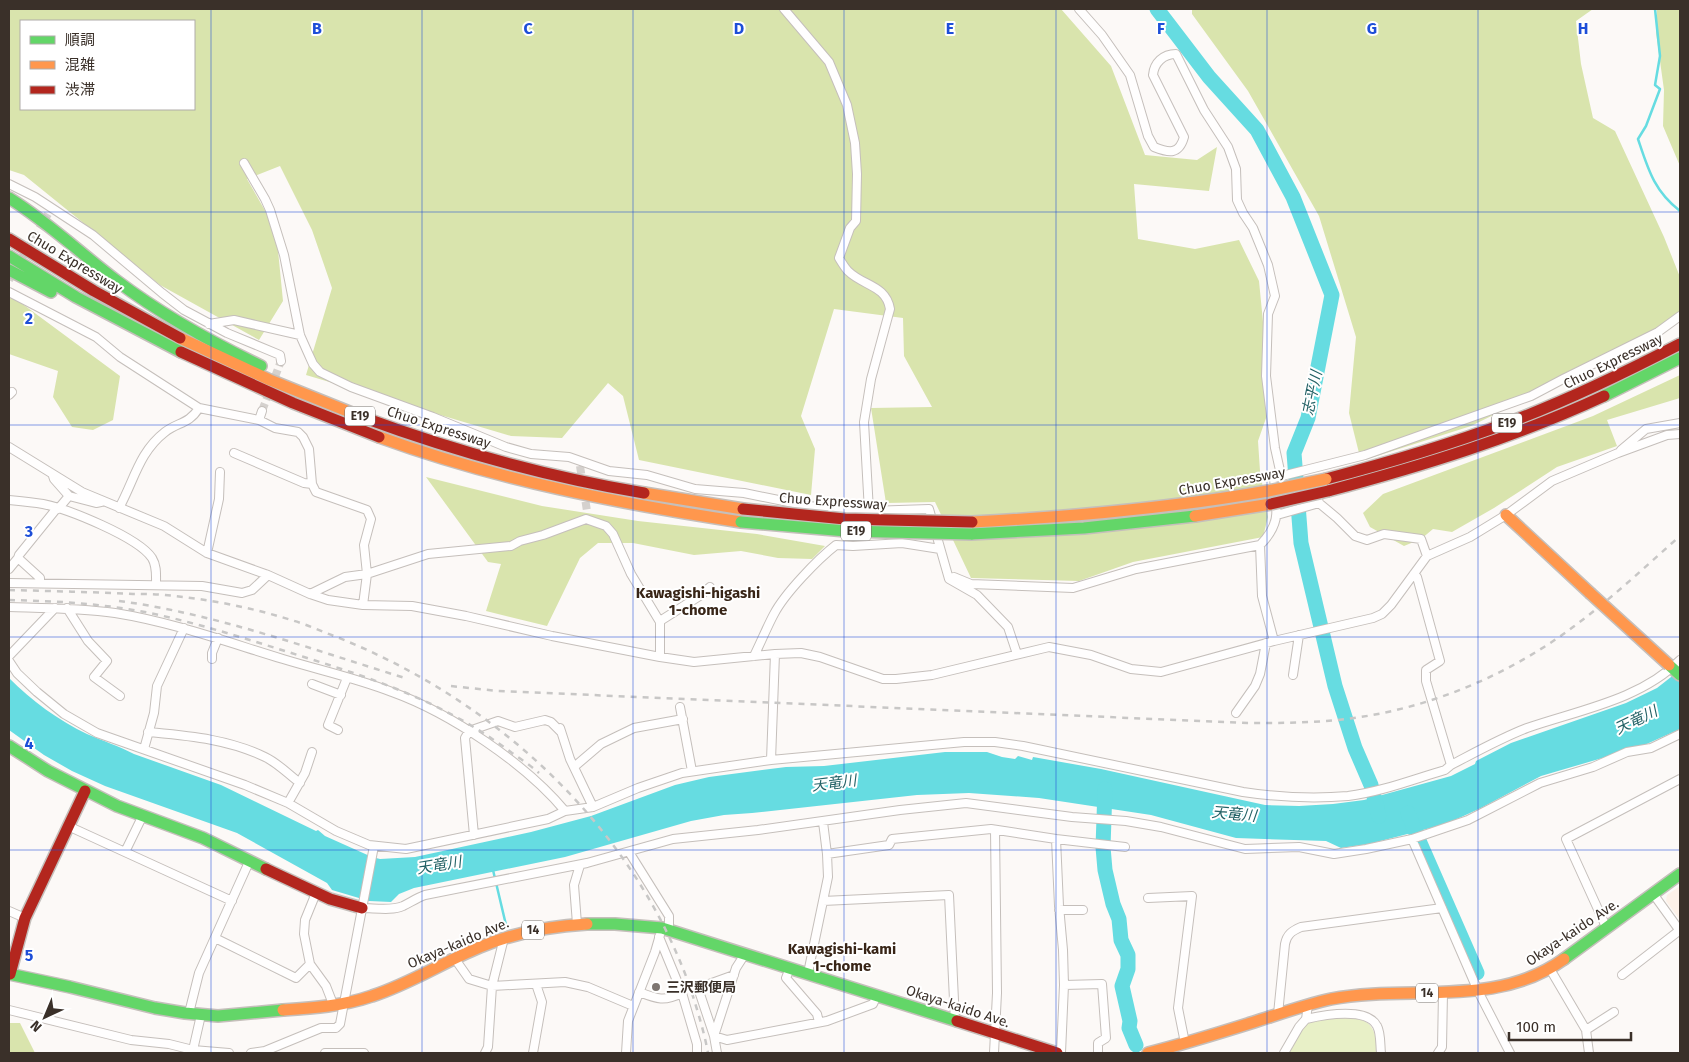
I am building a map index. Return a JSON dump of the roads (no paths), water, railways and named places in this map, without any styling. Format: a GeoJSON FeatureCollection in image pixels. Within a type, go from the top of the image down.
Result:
{"type":"FeatureCollection","features":[{"type":"Feature","properties":{"kind":"main road"},"geometry":{"type":"LineString","coordinates":[[9,198],[37,217],[143,299],[187,328],[237,354],[291,380],[379,416],[539,471]]}},
{"type":"Feature","properties":{"kind":"main road","name":"Chuo Expressway"},"geometry":{"type":"LineString","coordinates":[[9,239],[57,270],[132,313],[209,352],[288,388],[423,439],[467,453],[652,496],[743,509],[845,519],[972,528],[1159,509],[1268,491],[1326,479],[1416,455],[1509,423],[1602,383],[1680,344]]}},
{"type":"Feature","properties":{"kind":"main road","name":"Chuo Expressway"},"geometry":{"type":"LineString","coordinates":[[9,256],[89,304],[163,344],[244,382],[326,417],[419,451],[551,488],[648,507],[741,522],[846,531],[972,528],[1085,529],[1197,516],[1271,504],[1419,467],[1515,434],[1607,394],[1680,358]]}},
{"type":"Feature","properties":{"kind":"main road"},"geometry":{"type":"LineString","coordinates":[[9,270],[218,377],[373,441],[461,470],[552,493],[601,502],[648,507]]}},
{"type":"Feature","properties":{"kind":"main road"},"geometry":{"type":"LineString","coordinates":[[1506,515],[1675,668]]}},
{"type":"Feature","properties":{"kind":"main road"},"geometry":{"type":"LineString","coordinates":[[9,746],[48,772],[118,806],[203,838],[316,893],[346,904],[363,905]]}},
{"type":"Feature","properties":{"kind":"main road"},"geometry":{"type":"LineString","coordinates":[[9,974],[25,918],[85,791]]}},
{"type":"Feature","properties":{"kind":"main road","name":"Okaya-kaido Ave."},"geometry":{"type":"LineString","coordinates":[[1148,1053],[1308,1005],[1345,997],[1478,991],[1515,984],[1534,978],[1607,929],[1680,874]]}},
{"type":"Feature","properties":{"kind":"main road","name":"Okaya-kaido Ave."},"geometry":{"type":"LineString","coordinates":[[9,974],[78,988],[147,1007],[201,1015],[232,1014],[339,1004],[382,993],[504,938],[547,927],[601,923],[663,931],[745,954],[1059,1053]]}},
{"type":"Feature","properties":{"kind":"street"},"geometry":{"type":"LineString","coordinates":[[784,9],[829,62],[847,105],[855,143],[857,174],[856,221],[850,228],[839,258],[849,272],[879,290],[888,300],[890,309],[871,379],[864,422],[869,512]]}},
{"type":"Feature","properties":{"kind":"street"},"geometry":{"type":"LineString","coordinates":[[1080,9],[1102,35],[1130,75],[1148,136],[1154,147],[1166,152],[1176,150],[1182,144],[1184,136],[1152,76],[1153,68],[1161,58],[1169,54],[1176,54],[1204,110],[1228,147],[1236,169],[1237,200],[1253,228],[1268,265],[1276,296],[1268,314],[1266,376],[1275,448],[1281,475]]}},
{"type":"Feature","properties":{"kind":"street"},"geometry":{"type":"LineString","coordinates":[[244,163],[258,185],[270,210],[284,255],[300,335],[313,364],[320,372],[352,388],[433,417],[506,447],[531,454],[569,456],[581,463],[609,471],[647,475],[695,489],[744,493],[808,506],[869,512],[929,509],[948,579],[977,595],[1008,627],[1017,654]]}},
{"type":"Feature","properties":{"kind":"street"},"geometry":{"type":"LineString","coordinates":[[9,184],[34,197],[50,212],[66,216],[93,235],[184,310],[227,334],[280,355],[281,361]]}},
{"type":"Feature","properties":{"kind":"street"},"geometry":{"type":"LineString","coordinates":[[9,292],[96,337],[120,357],[199,408],[258,420],[275,428],[298,432],[309,449],[312,484],[316,492],[368,510],[371,519],[364,545],[368,574],[363,605]]}},
{"type":"Feature","properties":{"kind":"street"},"geometry":{"type":"LineString","coordinates":[[946,571],[956,579],[971,584],[1073,588],[1136,569],[1260,545],[1270,535],[1275,525],[1277,515],[1274,478],[1365,454],[1531,396],[1658,332],[1680,316]]}},
{"type":"Feature","properties":{"kind":"street"},"geometry":{"type":"LineString","coordinates":[[208,324],[234,320],[300,335]]}},
{"type":"Feature","properties":{"kind":"street"},"geometry":{"type":"LineString","coordinates":[[119,508],[128,491],[132,476],[144,455],[166,431],[187,422],[199,408]]}},
{"type":"Feature","properties":{"kind":"street"},"geometry":{"type":"LineString","coordinates":[[258,420],[262,411]]}},
{"type":"Feature","properties":{"kind":"street"},"geometry":{"type":"LineString","coordinates":[[1618,453],[1646,429],[1680,423]]}},
{"type":"Feature","properties":{"kind":"street"},"geometry":{"type":"LineString","coordinates":[[9,447],[82,492],[164,526],[207,553],[268,575],[328,600],[363,605],[412,606],[660,658],[694,662],[801,653],[820,657],[883,679],[896,679],[932,674],[1049,646],[1091,655],[1131,669],[1160,672],[1270,642],[1378,616],[1391,605],[1427,556],[1470,537],[1506,515],[1552,482],[1618,453],[1667,435],[1680,434]]}},
{"type":"Feature","properties":{"kind":"street"},"geometry":{"type":"LineString","coordinates":[[234,453],[304,483],[312,484]]}},
{"type":"Feature","properties":{"kind":"street"},"geometry":{"type":"LineString","coordinates":[[1312,469],[1319,503],[1355,536],[1367,540],[1384,534],[1421,539],[1427,556]]}},
{"type":"Feature","properties":{"kind":"street"},"geometry":{"type":"LineString","coordinates":[[207,553],[219,499],[220,472]]}},
{"type":"Feature","properties":{"kind":"street"},"geometry":{"type":"LineString","coordinates":[[52,474],[69,496],[96,503],[103,501]]}},
{"type":"Feature","properties":{"kind":"street"},"geometry":{"type":"LineString","coordinates":[[9,569],[57,508],[69,496]]}},
{"type":"Feature","properties":{"kind":"street"},"geometry":{"type":"LineString","coordinates":[[9,500],[43,504],[57,508],[88,519],[132,541],[152,558],[156,570],[156,584]]}},
{"type":"Feature","properties":{"kind":"street"},"geometry":{"type":"LineString","coordinates":[[1277,515],[1319,503]]}},
{"type":"Feature","properties":{"kind":"street"},"geometry":{"type":"LineString","coordinates":[[310,594],[346,577],[368,574],[428,554],[511,546],[520,540],[543,535],[587,515],[606,526],[613,534],[631,574],[660,621],[660,658]]}},
{"type":"Feature","properties":{"kind":"street"},"geometry":{"type":"LineString","coordinates":[[754,656],[783,600],[826,553],[836,545],[902,544],[940,549]]}},
{"type":"Feature","properties":{"kind":"street"},"geometry":{"type":"LineString","coordinates":[[1236,713],[1256,686],[1270,642],[1262,596],[1260,545]]}},
{"type":"Feature","properties":{"kind":"street"},"geometry":{"type":"LineString","coordinates":[[18,558],[40,578],[40,583]]}},
{"type":"Feature","properties":{"kind":"street"},"geometry":{"type":"LineString","coordinates":[[9,583],[156,584],[202,586],[242,593],[252,590],[268,575]]}},
{"type":"Feature","properties":{"kind":"street"},"geometry":{"type":"LineString","coordinates":[[1413,575],[1417,577],[1440,661],[1426,670],[1426,681],[1450,764]]}},
{"type":"Feature","properties":{"kind":"street"},"geometry":{"type":"LineString","coordinates":[[660,621],[710,587]]}},
{"type":"Feature","properties":{"kind":"street"},"geometry":{"type":"LineString","coordinates":[[9,607],[67,608],[116,613],[184,628],[392,692],[469,731],[503,754],[566,810]]}},
{"type":"Feature","properties":{"kind":"street"},"geometry":{"type":"LineString","coordinates":[[9,656],[55,608]]}},
{"type":"Feature","properties":{"kind":"street"},"geometry":{"type":"LineString","coordinates":[[67,608],[88,641],[107,661],[94,678],[120,696]]}},
{"type":"Feature","properties":{"kind":"street"},"geometry":{"type":"LineString","coordinates":[[144,749],[154,713],[157,686],[184,628]]}},
{"type":"Feature","properties":{"kind":"street"},"geometry":{"type":"LineString","coordinates":[[1293,675],[1299,635]]}},
{"type":"Feature","properties":{"kind":"street"},"geometry":{"type":"LineString","coordinates":[[212,660],[212,653],[218,638]]}},
{"type":"Feature","properties":{"kind":"street"},"geometry":{"type":"LineString","coordinates":[[771,760],[775,654]]}},
{"type":"Feature","properties":{"kind":"street"},"geometry":{"type":"LineString","coordinates":[[9,660],[17,673],[64,714],[97,733],[245,785],[288,803],[373,850],[406,850],[548,819],[566,810],[593,807],[638,788],[682,773],[771,760],[964,742],[995,742],[1270,796],[1347,796],[1371,792],[1445,770],[1450,764],[1525,729],[1638,690],[1675,668]]}},
{"type":"Feature","properties":{"kind":"street"},"geometry":{"type":"LineString","coordinates":[[338,730],[328,725],[347,678]]}},
{"type":"Feature","properties":{"kind":"street"},"geometry":{"type":"LineString","coordinates":[[312,684],[341,695]]}},
{"type":"Feature","properties":{"kind":"street"},"geometry":{"type":"LineString","coordinates":[[680,707],[692,772]]}},
{"type":"Feature","properties":{"kind":"street"},"geometry":{"type":"LineString","coordinates":[[574,767],[601,744],[634,728],[683,719]]}},
{"type":"Feature","properties":{"kind":"street"},"geometry":{"type":"LineString","coordinates":[[474,835],[465,738],[469,731],[498,721],[514,727],[545,720],[560,729],[574,767],[593,807]]}},
{"type":"Feature","properties":{"kind":"street"},"geometry":{"type":"LineString","coordinates":[[148,732],[205,738],[228,743],[267,758],[300,783]]}},
{"type":"Feature","properties":{"kind":"street"},"geometry":{"type":"LineString","coordinates":[[363,905],[390,908],[402,907],[412,900],[425,895],[580,865],[673,839],[966,803],[1072,817],[1126,821],[1161,827],[1245,849],[1299,847],[1334,854],[1412,839],[1468,820],[1540,783],[1593,767],[1627,752],[1651,748],[1680,734]]}},
{"type":"Feature","properties":{"kind":"street"},"geometry":{"type":"LineString","coordinates":[[288,803],[305,773],[312,752]]}},
{"type":"Feature","properties":{"kind":"street"},"geometry":{"type":"LineString","coordinates":[[1607,929],[1566,839],[1680,779]]}},
{"type":"Feature","properties":{"kind":"street"},"geometry":{"type":"LineString","coordinates":[[125,852],[144,815]]}},
{"type":"Feature","properties":{"kind":"street"},"geometry":{"type":"LineString","coordinates":[[808,974],[828,877],[823,822]]}},
{"type":"Feature","properties":{"kind":"street"},"geometry":{"type":"LineString","coordinates":[[68,826],[232,901]]}},
{"type":"Feature","properties":{"kind":"street"},"geometry":{"type":"LineString","coordinates":[[827,854],[889,845],[892,839],[991,829],[1125,847]]}},
{"type":"Feature","properties":{"kind":"street"},"geometry":{"type":"LineString","coordinates":[[994,1053],[997,993],[995,830]]}},
{"type":"Feature","properties":{"kind":"street"},"geometry":{"type":"LineString","coordinates":[[1056,839],[1064,985],[1059,1053]]}},
{"type":"Feature","properties":{"kind":"street"},"geometry":{"type":"LineString","coordinates":[[1412,839],[1478,991],[1510,1053]]}},
{"type":"Feature","properties":{"kind":"street"},"geometry":{"type":"LineString","coordinates":[[251,1053],[265,1051],[321,1028],[336,1028],[340,1024],[339,1004],[363,905],[373,850]]}},
{"type":"Feature","properties":{"kind":"street"},"geometry":{"type":"LineString","coordinates":[[626,1053],[628,1021],[669,916],[629,852]]}},
{"type":"Feature","properties":{"kind":"street"},"geometry":{"type":"LineString","coordinates":[[189,1013],[199,974],[249,862]]}},
{"type":"Feature","properties":{"kind":"street"},"geometry":{"type":"LineString","coordinates":[[577,924],[574,885],[580,865]]}},
{"type":"Feature","properties":{"kind":"street"},"geometry":{"type":"LineString","coordinates":[[316,893],[305,920],[304,934],[310,964],[339,1004]]}},
{"type":"Feature","properties":{"kind":"street"},"geometry":{"type":"LineString","coordinates":[[823,901],[949,895],[955,1021]]}},
{"type":"Feature","properties":{"kind":"street"},"geometry":{"type":"LineString","coordinates":[[1622,975],[1680,930],[1654,895]]}},
{"type":"Feature","properties":{"kind":"street"},"geometry":{"type":"LineString","coordinates":[[1148,898],[1192,896],[1178,1001],[1185,1043]]}},
{"type":"Feature","properties":{"kind":"street"},"geometry":{"type":"LineString","coordinates":[[1278,1014],[1285,944],[1289,934],[1294,930],[1301,927],[1442,908]]}},
{"type":"Feature","properties":{"kind":"street"},"geometry":{"type":"LineString","coordinates":[[1059,910],[1083,910]]}},
{"type":"Feature","properties":{"kind":"street"},"geometry":{"type":"LineString","coordinates":[[9,911],[25,918]]}},
{"type":"Feature","properties":{"kind":"street"},"geometry":{"type":"LineString","coordinates":[[663,931],[697,1044],[696,1053]]}},
{"type":"Feature","properties":{"kind":"street"},"geometry":{"type":"LineString","coordinates":[[215,938],[296,978],[310,964]]}},
{"type":"Feature","properties":{"kind":"street"},"geometry":{"type":"LineString","coordinates":[[485,1053],[488,1047],[492,986],[504,938]]}},
{"type":"Feature","properties":{"kind":"street"},"geometry":{"type":"LineString","coordinates":[[714,1036],[736,968],[745,954]]}},
{"type":"Feature","properties":{"kind":"street"},"geometry":{"type":"LineString","coordinates":[[455,959],[469,979],[492,986],[565,982],[588,987],[633,1006]]}},
{"type":"Feature","properties":{"kind":"street"},"geometry":{"type":"LineString","coordinates":[[790,968],[786,978],[817,1014],[819,1022]]}},
{"type":"Feature","properties":{"kind":"street"},"geometry":{"type":"LineString","coordinates":[[1550,969],[1586,1030],[1589,1053]]}},
{"type":"Feature","properties":{"kind":"street"},"geometry":{"type":"LineString","coordinates":[[717,1053],[714,1036],[698,988],[734,975]]}},
{"type":"Feature","properties":{"kind":"street"},"geometry":{"type":"LineString","coordinates":[[533,1053],[542,1002],[536,984]]}},
{"type":"Feature","properties":{"kind":"street"},"geometry":{"type":"LineString","coordinates":[[1064,985],[1102,984],[1106,1038],[1098,1043],[1098,1053]]}},
{"type":"Feature","properties":{"kind":"street"},"geometry":{"type":"LineString","coordinates":[[639,992],[659,999],[672,998],[682,993]]}},
{"type":"Feature","properties":{"kind":"street"},"geometry":{"type":"LineString","coordinates":[[1438,1053],[1442,1047],[1443,993]]}},
{"type":"Feature","properties":{"kind":"street"},"geometry":{"type":"LineString","coordinates":[[714,1036],[727,1040],[819,1022],[873,1004],[877,995]]}},
{"type":"Feature","properties":{"kind":"street"},"geometry":{"type":"LineString","coordinates":[[1284,1053],[1299,1027],[1306,1019],[1308,1005]]}},
{"type":"Feature","properties":{"kind":"street"},"geometry":{"type":"LineString","coordinates":[[9,1010],[102,1034],[196,1051],[229,1053]]}},
{"type":"Feature","properties":{"kind":"street"},"geometry":{"type":"LineString","coordinates":[[1586,1030],[1614,1012]]}},
{"type":"Feature","properties":{"kind":"street"},"geometry":{"type":"LineString","coordinates":[[1306,1019],[1322,1015],[1362,1014],[1370,1018],[1378,1026],[1381,1053]]}},
{"type":"Feature","properties":{"kind":"street"},"geometry":{"type":"LineString","coordinates":[[196,1051],[201,1015]]}},
{"type":"Feature","properties":{"kind":"street"},"geometry":{"type":"LineString","coordinates":[[325,1053],[364,1053]]}},
{"type":"Feature","properties":{"kind":"water","name":"天竜川"},"geometry":{"type":"Polygon","coordinates":[[[1680,670],[1680,729],[1640,747],[1541,776],[1481,808],[1446,824],[1369,844],[1341,848],[1326,841],[1236,838],[1151,815],[1039,798],[969,793],[917,795],[724,815],[691,821],[565,857],[414,888],[399,894],[391,902],[369,901],[332,890],[327,883],[237,833],[105,786],[72,771],[44,755],[9,730],[9,678],[46,709],[66,723],[87,734],[134,754],[221,785],[316,831],[318,830],[325,836],[380,859],[415,857],[531,832],[591,816],[675,785],[709,777],[786,767],[824,766],[945,752],[987,752],[1002,757],[1015,759],[1018,756],[1032,760],[1033,757],[1101,769],[1265,805],[1299,806],[1364,800],[1451,776],[1511,743],[1626,703],[1657,688],[1680,670]]]}},
{"type":"Feature","properties":{"kind":"waterway","name":"志平川"},"geometry":{"type":"LineString","coordinates":[[1157,9],[1209,77],[1257,130],[1293,197],[1332,295],[1308,418],[1294,453],[1301,543],[1335,686],[1355,748],[1371,785],[1379,816]]}},
{"type":"Feature","properties":{"kind":"waterway"},"geometry":{"type":"LineString","coordinates":[[1655,9],[1660,56],[1655,85],[1660,89],[1646,126],[1638,139],[1653,179],[1664,196],[1680,211]]}},
{"type":"Feature","properties":{"kind":"waterway"},"geometry":{"type":"LineString","coordinates":[[1105,789],[1103,847],[1105,870],[1113,904],[1119,919],[1121,940],[1128,955],[1128,969],[1122,986],[1130,1021],[1129,1028],[1136,1045]]}},
{"type":"Feature","properties":{"kind":"waterway"},"geometry":{"type":"LineString","coordinates":[[1408,813],[1477,973]]}},
{"type":"Feature","properties":{"kind":"waterway"},"geometry":{"type":"LineString","coordinates":[[493,870],[506,925]]}},
{"type":"Feature","properties":{"kind":"tunnel"},"geometry":{"type":"LineString","coordinates":[[9,280],[48,214]]}},
{"type":"Feature","properties":{"kind":"tunnel"},"geometry":{"type":"LineString","coordinates":[[262,411],[281,361]]}},
{"type":"Feature","properties":{"kind":"tunnel"},"geometry":{"type":"LineString","coordinates":[[580,466],[587,511]]}},
{"type":"Feature","properties":{"kind":"railway"},"geometry":{"type":"LineString","coordinates":[[451,686],[498,691],[1248,723],[1341,720],[1384,713],[1441,697],[1497,674],[1523,660],[1549,644],[1587,616],[1628,583],[1680,536]]}},
{"type":"Feature","properties":{"kind":"railway"},"geometry":{"type":"LineString","coordinates":[[9,590],[161,595],[244,607],[276,615],[334,636],[393,662],[449,694],[501,731],[550,774],[594,821],[632,872],[665,928],[690,987],[708,1053]]}},
{"type":"Feature","properties":{"kind":"railway"},"geometry":{"type":"LineString","coordinates":[[9,600],[84,604],[122,608],[159,615],[214,629],[360,675],[438,707],[488,736],[539,773]]}},
{"type":"Feature","properties":{"kind":"railway"},"geometry":{"type":"LineString","coordinates":[[119,601],[192,614],[228,623],[405,678]]}},
{"type":"Feature","properties":{"kind":"place","name":"三沢郵便局"},"geometry":{"type":"Point","coordinates":[656,987]}},
{"type":"Feature","properties":{"kind":"district","name":"Kawagishi-higashi 1-chome"},"geometry":{"type":"Point","coordinates":[698,602]}},
{"type":"Feature","properties":{"kind":"district","name":"Kawagishi-kami 1-chome"},"geometry":{"type":"Point","coordinates":[842,958]}}]}
